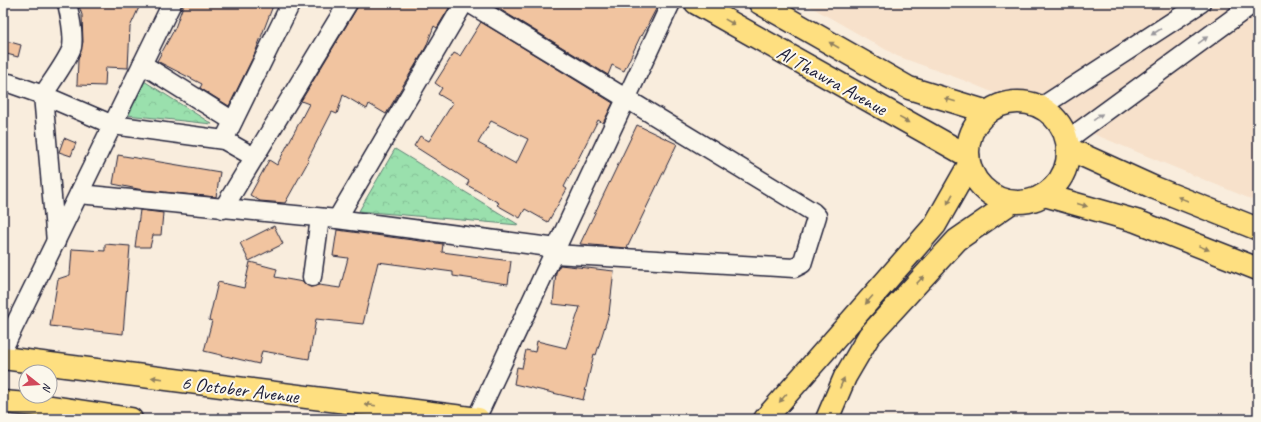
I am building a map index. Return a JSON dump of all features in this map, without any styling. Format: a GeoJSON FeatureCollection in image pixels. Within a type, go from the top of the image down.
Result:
{"type":"FeatureCollection","features":[{"type":"Feature","properties":{"kind":"main road","name":"Al Thawra Avenue"},"geometry":{"type":"LineString","coordinates":[[696,3],[969,161]]}},
{"type":"Feature","properties":{"kind":"main road","name":"Al Thawra Avenue"},"geometry":{"type":"LineString","coordinates":[[760,3],[909,88],[988,112]]}},
{"type":"Feature","properties":{"kind":"main road"},"geometry":{"type":"LineString","coordinates":[[1013,102],[1028,103],[1041,107],[1053,115],[1061,127],[1068,144],[1064,171],[1056,185],[1044,195],[1030,201],[1012,202],[998,198],[985,190],[975,179],[969,161],[969,139],[976,124],[988,112],[1000,105],[1013,102]]}},
{"type":"Feature","properties":{"kind":"main road"},"geometry":{"type":"LineString","coordinates":[[1068,144],[1155,188],[1258,229]]}},
{"type":"Feature","properties":{"kind":"main road"},"geometry":{"type":"LineString","coordinates":[[765,419],[935,226],[969,161]]}},
{"type":"Feature","properties":{"kind":"main road"},"geometry":{"type":"LineString","coordinates":[[1044,195],[1136,221],[1258,270]]}},
{"type":"Feature","properties":{"kind":"main road"},"geometry":{"type":"LineString","coordinates":[[827,419],[845,377],[869,336],[956,240],[1012,202]]}},
{"type":"Feature","properties":{"kind":"main road","name":"6 October Avenue"},"geometry":{"type":"LineString","coordinates":[[3,358],[477,419]]}},
{"type":"Feature","properties":{"kind":"main road"},"geometry":{"type":"LineString","coordinates":[[3,402],[39,405],[131,419]]}},
{"type":"Feature","properties":{"kind":"street"},"geometry":{"type":"LineString","coordinates":[[56,242],[43,95],[72,46],[71,22],[67,3]]}},
{"type":"Feature","properties":{"kind":"street"},"geometry":{"type":"LineString","coordinates":[[3,349],[172,3]]}},
{"type":"Feature","properties":{"kind":"street"},"geometry":{"type":"LineString","coordinates":[[224,140],[291,3]]}},
{"type":"Feature","properties":{"kind":"street"},"geometry":{"type":"LineString","coordinates":[[223,209],[348,3]]}},
{"type":"Feature","properties":{"kind":"street"},"geometry":{"type":"LineString","coordinates":[[312,277],[329,218],[464,3]]}},
{"type":"Feature","properties":{"kind":"street"},"geometry":{"type":"LineString","coordinates":[[79,194],[329,218],[555,251],[794,268],[802,264],[817,220],[817,216],[813,212],[469,3]]}},
{"type":"Feature","properties":{"kind":"street"},"geometry":{"type":"LineString","coordinates":[[477,419],[671,3]]}},
{"type":"Feature","properties":{"kind":"street"},"geometry":{"type":"LineString","coordinates":[[1041,107],[1201,3]]}},
{"type":"Feature","properties":{"kind":"street"},"geometry":{"type":"LineString","coordinates":[[1068,144],[1254,3]]}},
{"type":"Feature","properties":{"kind":"street"},"geometry":{"type":"LineString","coordinates":[[142,64],[233,121]]}},
{"type":"Feature","properties":{"kind":"street"},"geometry":{"type":"LineString","coordinates":[[3,83],[9,83],[43,95],[113,125],[224,140],[254,157]]}},
{"type":"Feature","properties":{"kind":"shaded area"},"geometry":{"type":"Polygon","coordinates":[[[804,3],[1258,3],[1258,202],[963,80],[897,56],[804,3]]]}},
{"type":"Feature","properties":{"kind":"green space"},"geometry":{"type":"Polygon","coordinates":[[[144,81],[212,124],[127,115],[144,81]]]}},
{"type":"Feature","properties":{"kind":"green space"},"geometry":{"type":"Polygon","coordinates":[[[395,149],[519,225],[359,211],[395,149]]]}},
{"type":"Feature","properties":{"kind":"building"},"geometry":{"type":"Polygon","coordinates":[[[78,3],[141,3],[130,27],[128,68],[106,67],[105,86],[77,85],[78,60],[83,42],[82,15],[78,3]]]}},
{"type":"Feature","properties":{"kind":"building"},"geometry":{"type":"Polygon","coordinates":[[[184,3],[274,3],[255,53],[229,106],[200,88],[202,84],[157,61],[175,28],[184,3]]]}},
{"type":"Feature","properties":{"kind":"building"},"geometry":{"type":"Polygon","coordinates":[[[358,3],[452,3],[437,28],[434,26],[426,47],[386,114],[369,104],[367,109],[343,95],[337,114],[332,112],[308,159],[309,160],[285,203],[260,201],[250,195],[269,160],[277,165],[309,104],[301,101],[357,8],[358,3]]]}},
{"type":"Feature","properties":{"kind":"building"},"geometry":{"type":"Polygon","coordinates":[[[498,3],[650,3],[657,7],[642,36],[641,35],[624,71],[612,65],[608,75],[496,7],[498,3]]]}},
{"type":"Feature","properties":{"kind":"building"},"geometry":{"type":"Polygon","coordinates":[[[481,22],[613,103],[603,123],[598,120],[564,187],[567,189],[548,222],[525,209],[520,218],[497,205],[499,203],[467,185],[469,181],[414,146],[420,136],[429,141],[453,103],[438,94],[442,88],[435,83],[454,53],[460,56],[481,22]],[[491,121],[478,143],[516,164],[528,139],[491,121]]]}},
{"type":"Feature","properties":{"kind":"building"},"geometry":{"type":"Polygon","coordinates":[[[3,40],[21,45],[18,57],[3,53],[3,40]]]}},
{"type":"Feature","properties":{"kind":"building"},"geometry":{"type":"Polygon","coordinates":[[[637,125],[677,144],[627,248],[580,244],[637,125]]]}},
{"type":"Feature","properties":{"kind":"building"},"geometry":{"type":"Polygon","coordinates":[[[64,138],[76,143],[71,156],[59,152],[64,138]]]}},
{"type":"Feature","properties":{"kind":"building"},"geometry":{"type":"Polygon","coordinates":[[[118,155],[220,172],[216,197],[143,190],[113,184],[118,155]]]}},
{"type":"Feature","properties":{"kind":"building"},"geometry":{"type":"Polygon","coordinates":[[[140,210],[163,213],[161,235],[153,235],[150,247],[135,247],[140,210]]]}},
{"type":"Feature","properties":{"kind":"building"},"geometry":{"type":"Polygon","coordinates":[[[274,226],[283,244],[249,261],[240,243],[274,226]]]}},
{"type":"Feature","properties":{"kind":"building"},"geometry":{"type":"Polygon","coordinates":[[[337,230],[443,244],[442,252],[511,261],[508,284],[453,276],[453,272],[378,262],[363,324],[316,319],[309,359],[262,351],[259,364],[204,351],[212,321],[209,320],[218,282],[244,288],[250,262],[277,269],[275,277],[303,282],[310,287],[319,285],[340,288],[348,258],[333,256],[337,230]]]}},
{"type":"Feature","properties":{"kind":"building"},"geometry":{"type":"Polygon","coordinates":[[[105,244],[130,246],[123,334],[50,326],[58,279],[70,275],[72,249],[105,251],[105,244]]]}},
{"type":"Feature","properties":{"kind":"building"},"geometry":{"type":"Polygon","coordinates":[[[560,265],[614,271],[609,313],[596,355],[594,354],[583,400],[514,384],[517,367],[522,368],[526,350],[535,352],[537,341],[566,348],[580,307],[553,304],[556,272],[560,265]]]}}]}
